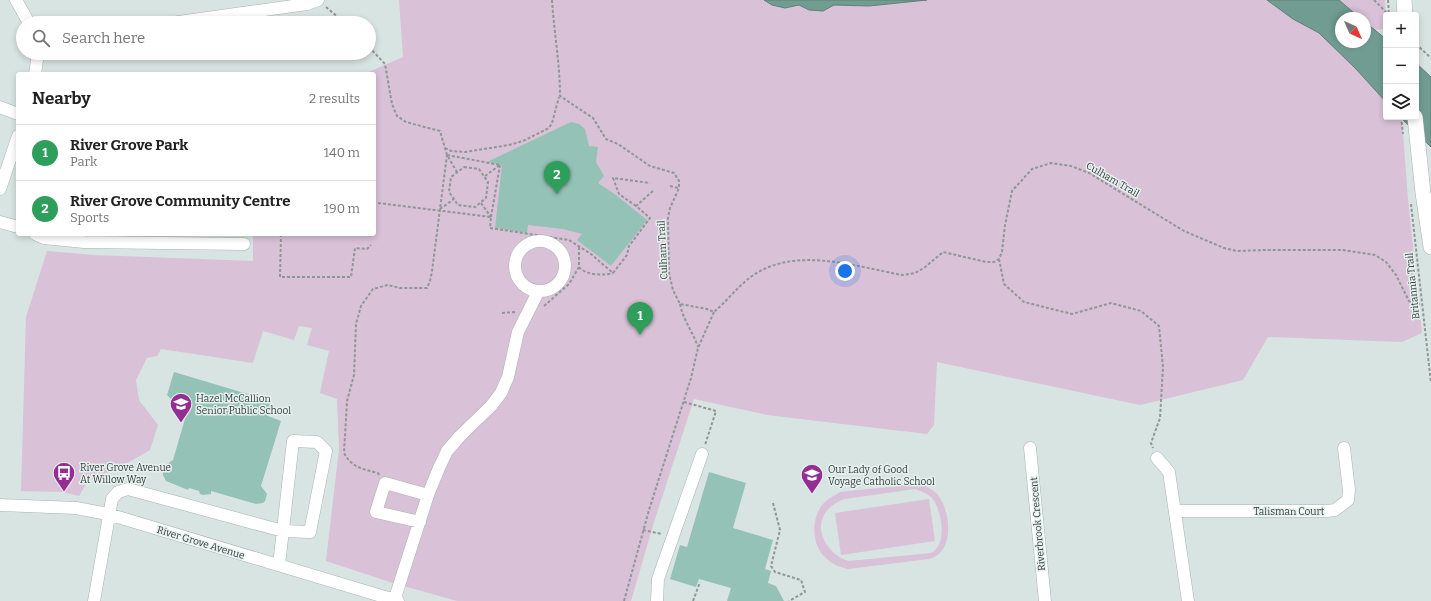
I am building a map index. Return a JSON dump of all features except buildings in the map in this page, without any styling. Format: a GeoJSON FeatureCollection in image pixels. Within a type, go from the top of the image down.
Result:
{"type":"FeatureCollection","features":[{"type":"Feature","properties":{"kind":"main road"},"geometry":{"type":"LineString","coordinates":[[1404,0],[1405,12]]}},
{"type":"Feature","properties":{"kind":"main road"},"geometry":{"type":"LineString","coordinates":[[1415,120],[1423,194],[1431,247]]}},
{"type":"Feature","properties":{"kind":"street"},"geometry":{"type":"LineString","coordinates":[[16,0],[25,16]]}},
{"type":"Feature","properties":{"kind":"street"},"geometry":{"type":"LineString","coordinates":[[222,16],[321,2]]}},
{"type":"Feature","properties":{"kind":"street"},"geometry":{"type":"LineString","coordinates":[[35,72],[37,60]]}},
{"type":"Feature","properties":{"kind":"street"},"geometry":{"type":"LineString","coordinates":[[0,107],[16,113]]}},
{"type":"Feature","properties":{"kind":"street"},"geometry":{"type":"LineString","coordinates":[[0,188],[15,157]]}},
{"type":"Feature","properties":{"kind":"street"},"geometry":{"type":"LineString","coordinates":[[0,222],[16,226]]}},
{"type":"Feature","properties":{"kind":"street"},"geometry":{"type":"LineString","coordinates":[[40,236],[44,238],[84,242],[244,244]]}},
{"type":"Feature","properties":{"kind":"street"},"geometry":{"type":"LineString","coordinates":[[544,240],[555,245],[562,253],[565,260],[564,275],[551,289],[538,292],[531,290],[520,282],[515,273],[514,265],[521,249],[532,242],[544,240]]}},
{"type":"Feature","properties":{"kind":"street"},"geometry":{"type":"LineString","coordinates":[[396,601],[428,495],[447,451],[491,406],[501,393],[508,377],[518,332],[538,292]]}},
{"type":"Feature","properties":{"kind":"street"},"geometry":{"type":"LineString","coordinates":[[94,601],[108,514],[112,499],[118,492],[128,489],[283,531],[310,532],[326,451],[317,442],[293,441],[283,531],[279,565]]}},
{"type":"Feature","properties":{"kind":"street","name":"Riverbrook Crescent"},"geometry":{"type":"LineString","coordinates":[[1030,448],[1045,601]]}},
{"type":"Feature","properties":{"kind":"street","name":"Talisman Court"},"geometry":{"type":"LineString","coordinates":[[1176,511],[1335,510],[1348,500],[1349,490],[1344,448]]}},
{"type":"Feature","properties":{"kind":"street"},"geometry":{"type":"LineString","coordinates":[[660,600],[658,579],[702,454]]}},
{"type":"Feature","properties":{"kind":"street"},"geometry":{"type":"LineString","coordinates":[[1157,458],[1169,472],[1176,511],[1188,601]]}},
{"type":"Feature","properties":{"kind":"street"},"geometry":{"type":"LineString","coordinates":[[420,522],[376,512],[385,482],[428,495]]}},
{"type":"Feature","properties":{"kind":"street","name":"River Grove Avenue"},"geometry":{"type":"LineString","coordinates":[[0,505],[76,508],[108,514],[396,601]]}},
{"type":"Feature","properties":{"kind":"path"},"geometry":{"type":"LineString","coordinates":[[444,147],[450,151],[465,152],[509,146],[523,141],[548,128],[552,123],[560,96],[560,74],[554,37],[552,0]]}},
{"type":"Feature","properties":{"kind":"path"},"geometry":{"type":"LineString","coordinates":[[1374,0],[1386,12]]}},
{"type":"Feature","properties":{"kind":"path"},"geometry":{"type":"LineString","coordinates":[[1388,0],[1389,12]]}},
{"type":"Feature","properties":{"kind":"path"},"geometry":{"type":"LineString","coordinates":[[321,2],[338,16]]}},
{"type":"Feature","properties":{"kind":"path"},"geometry":{"type":"LineString","coordinates":[[1419,47],[1431,58]]}},
{"type":"Feature","properties":{"kind":"path"},"geometry":{"type":"LineString","coordinates":[[376,54],[385,64],[392,104],[397,116],[406,122],[440,131],[447,155],[457,172]]}},
{"type":"Feature","properties":{"kind":"path"},"geometry":{"type":"LineString","coordinates":[[560,96],[593,118],[606,139],[618,144],[650,166],[674,173],[679,181],[679,188],[670,186]]}},
{"type":"Feature","properties":{"kind":"path"},"geometry":{"type":"LineString","coordinates":[[447,155],[500,165]]}},
{"type":"Feature","properties":{"kind":"path"},"geometry":{"type":"LineString","coordinates":[[385,482],[378,474],[355,466],[348,460],[344,453],[347,400],[354,374],[356,324],[361,306],[373,289],[388,285],[400,288],[426,288],[430,281],[447,155]]}},
{"type":"Feature","properties":{"kind":"path","name":"Culham Trail"},"geometry":{"type":"LineString","coordinates":[[999,259],[1002,252],[1005,225],[1012,191],[1032,169],[1051,163],[1071,166],[1089,173],[1184,231],[1224,248],[1237,251],[1342,250],[1375,256],[1386,262],[1396,275],[1409,301],[1414,304],[1421,304]]}},
{"type":"Feature","properties":{"kind":"path"},"geometry":{"type":"LineString","coordinates":[[484,176],[500,165]]}},
{"type":"Feature","properties":{"kind":"path"},"geometry":{"type":"LineString","coordinates":[[500,165],[490,228],[569,240],[591,254],[613,273]]}},
{"type":"Feature","properties":{"kind":"path"},"geometry":{"type":"LineString","coordinates":[[464,167],[479,170],[484,176],[488,182],[486,198],[481,204],[475,207],[458,205],[449,192],[451,177],[464,167]]}},
{"type":"Feature","properties":{"kind":"path"},"geometry":{"type":"LineString","coordinates":[[579,246],[580,269],[586,272],[613,273],[627,255],[629,246],[650,218],[619,194],[613,178],[650,183]]}},
{"type":"Feature","properties":{"kind":"path","name":"Culham Trail"},"geometry":{"type":"LineString","coordinates":[[679,188],[670,208],[668,218],[669,273],[673,290],[680,304],[682,315],[695,339],[698,348]]}},
{"type":"Feature","properties":{"kind":"path"},"geometry":{"type":"LineString","coordinates":[[636,206],[653,191]]}},
{"type":"Feature","properties":{"kind":"path"},"geometry":{"type":"LineString","coordinates":[[439,210],[454,199]]}},
{"type":"Feature","properties":{"kind":"path"},"geometry":{"type":"LineString","coordinates":[[378,203],[491,217]]}},
{"type":"Feature","properties":{"kind":"path","name":"Britannia Trail"},"geometry":{"type":"LineString","coordinates":[[1411,203],[1421,304],[1431,383]]}},
{"type":"Feature","properties":{"kind":"path"},"geometry":{"type":"LineString","coordinates":[[481,204],[491,217]]}},
{"type":"Feature","properties":{"kind":"path"},"geometry":{"type":"LineString","coordinates":[[281,236],[280,277],[351,277],[355,248],[366,249],[371,245]]}},
{"type":"Feature","properties":{"kind":"path"},"geometry":{"type":"LineString","coordinates":[[624,601],[643,530],[684,402],[698,348],[714,312],[752,277],[766,268],[782,262],[820,260],[902,275],[915,273],[924,268],[943,252],[986,262],[994,262],[999,259],[1004,284],[1024,302],[1072,314],[1111,303],[1141,311],[1159,326],[1163,367],[1160,418],[1151,443],[1157,458]]}},
{"type":"Feature","properties":{"kind":"path"},"geometry":{"type":"LineString","coordinates":[[680,304],[707,309],[714,312]]}},
{"type":"Feature","properties":{"kind":"path"},"geometry":{"type":"LineString","coordinates":[[684,402],[716,411],[702,454]]}},
{"type":"Feature","properties":{"kind":"path"},"geometry":{"type":"LineString","coordinates":[[773,502],[780,530],[771,566],[775,572],[801,580],[805,592],[789,601]]}},
{"type":"Feature","properties":{"kind":"path"},"geometry":{"type":"LineString","coordinates":[[643,530],[673,537]]}},
{"type":"Feature","properties":{"kind":"path"},"geometry":{"type":"LineString","coordinates":[[694,601],[700,582]]}},
{"type":"Feature","properties":{"kind":"shaded area"},"geometry":{"type":"Polygon","coordinates":[[[399,0],[764,0],[772,5],[785,7],[799,5],[809,10],[823,11],[834,5],[869,6],[927,0],[1267,0],[1293,19],[1319,33],[1356,69],[1383,99],[1383,120],[1402,120],[1408,199],[1422,333],[1402,342],[1268,337],[1243,380],[1140,405],[937,362],[934,425],[927,434],[767,415],[694,399],[654,522],[631,601],[457,601],[393,583],[326,561],[339,449],[337,399],[320,393],[329,351],[307,345],[312,328],[299,326],[294,340],[263,331],[253,363],[161,349],[157,356],[147,358],[136,380],[139,400],[158,425],[150,450],[129,462],[88,481],[79,496],[62,492],[21,491],[26,317],[47,251],[94,255],[253,261],[253,236],[376,236],[376,72],[369,72],[403,57],[399,0]]]}},
{"type":"Feature","properties":{"kind":"shaded area"},"geometry":{"type":"Polygon","coordinates":[[[764,0],[927,0],[869,6],[834,5],[823,11],[809,10],[799,5],[785,8],[772,5],[764,0]]]}},
{"type":"Feature","properties":{"kind":"shaded area"},"geometry":{"type":"Polygon","coordinates":[[[1267,0],[1339,0],[1353,12],[1335,12],[1335,48],[1371,48],[1371,27],[1383,37],[1383,99],[1356,69],[1319,33],[1293,19],[1267,0]]]}},
{"type":"Feature","properties":{"kind":"shaded area"},"geometry":{"type":"Polygon","coordinates":[[[1339,0],[1385,0],[1385,12],[1383,12],[1383,29],[1374,30],[1371,27],[1371,12],[1353,12],[1339,0]]]}},
{"type":"Feature","properties":{"kind":"shaded area"},"geometry":{"type":"Polygon","coordinates":[[[1419,66],[1431,77],[1431,147],[1403,120],[1419,120],[1419,66]]]}},
{"type":"Feature","properties":{"kind":"shaded area"},"geometry":{"type":"Polygon","coordinates":[[[916,484],[931,489],[938,495],[942,502],[948,521],[947,541],[943,549],[937,555],[929,559],[848,569],[835,565],[823,555],[819,549],[814,534],[814,526],[818,511],[822,505],[828,499],[840,492],[916,484]],[[915,489],[845,499],[836,503],[825,514],[822,520],[821,528],[825,543],[835,554],[849,561],[931,553],[940,543],[942,527],[941,519],[936,503],[932,498],[926,493],[915,489]]]}},
{"type":"Feature","properties":{"kind":"shaded area"},"geometry":{"type":"Polygon","coordinates":[[[929,499],[935,541],[841,555],[835,513],[929,499]]]}},
{"type":"Feature","properties":{"kind":"place","name":"River Grove Community Centre"},"geometry":{"type":"Point","coordinates":[557,194]}},
{"type":"Feature","properties":{"kind":"place","name":"River Grove Park"},"geometry":{"type":"Point","coordinates":[640,335]}},
{"type":"Feature","properties":{"kind":"place","name":"Hazel McCallion Senior Public School"},"geometry":{"type":"Point","coordinates":[181,424]}},
{"type":"Feature","properties":{"kind":"place","name":"River Grove Avenue At Willow Way"},"geometry":{"type":"Point","coordinates":[64,492]}},
{"type":"Feature","properties":{"kind":"place","name":"Our Lady of Good Voyage Catholic School"},"geometry":{"type":"Point","coordinates":[812,494]}}]}
